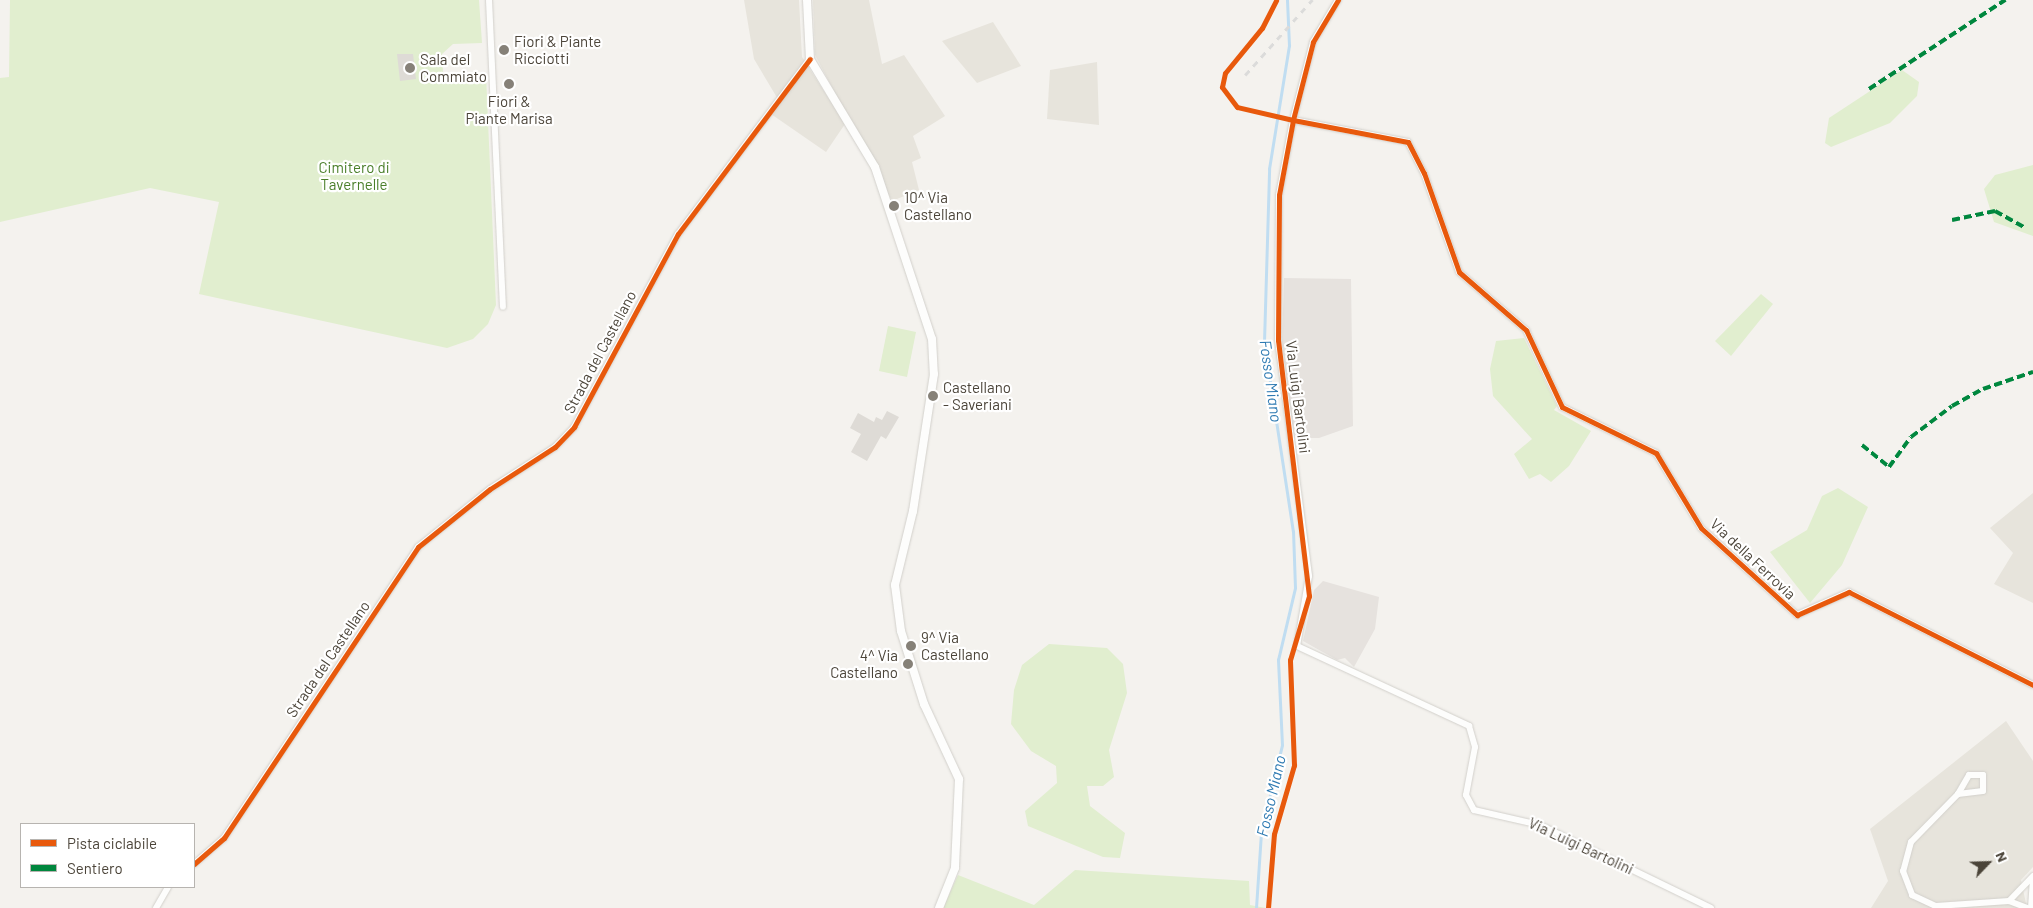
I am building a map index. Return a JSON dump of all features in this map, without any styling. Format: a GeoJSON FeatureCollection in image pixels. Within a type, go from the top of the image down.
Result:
{"type":"FeatureCollection","features":[{"type":"Feature","properties":{"kind":"street"},"geometry":{"type":"LineString","coordinates":[[489,0],[503,307]]}},
{"type":"Feature","properties":{"kind":"street"},"geometry":{"type":"LineString","coordinates":[[808,0],[810,59],[878,174],[932,339],[934,374],[912,511],[895,585],[901,631],[924,704],[960,779],[955,868],[939,908]]}},
{"type":"Feature","properties":{"kind":"street"},"geometry":{"type":"LineString","coordinates":[[1293,120],[1313,42],[1338,0]]}},
{"type":"Feature","properties":{"kind":"street","name":"Strada del Castellano"},"geometry":{"type":"LineString","coordinates":[[195,863],[224,838],[418,547],[490,489],[554,447],[574,426],[678,234],[810,59]]}},
{"type":"Feature","properties":{"kind":"street","name":"Via della Ferrovia"},"geometry":{"type":"LineString","coordinates":[[1293,120],[1408,142],[1424,174],[1459,272],[1526,330],[1562,407],[1656,454],[1701,528],[1729,550],[1781,605],[1797,615],[1808,614],[1849,592],[1856,594],[2033,685]]}},
{"type":"Feature","properties":{"kind":"street","name":"Via Luigi Bartolini"},"geometry":{"type":"LineString","coordinates":[[1293,120],[1279,195],[1278,340],[1309,576],[1297,646],[1469,726],[1476,747],[1466,795],[1474,810],[1540,825],[1711,908]]}},
{"type":"Feature","properties":{"kind":"street"},"geometry":{"type":"LineString","coordinates":[[1958,794],[1983,790],[1983,775],[1969,775],[1958,794],[1911,842],[1904,857],[1907,884],[1912,895],[1936,906],[2009,901],[2027,908]]}},
{"type":"Feature","properties":{"kind":"street"},"geometry":{"type":"LineString","coordinates":[[2009,901],[2033,878]]}},
{"type":"Feature","properties":{"kind":"street"},"geometry":{"type":"LineString","coordinates":[[2031,908],[2033,878]]}},
{"type":"Feature","properties":{"kind":"street"},"geometry":{"type":"LineString","coordinates":[[156,908],[167,888]]}},
{"type":"Feature","properties":{"kind":"shaded area"},"geometry":{"type":"Polygon","coordinates":[[[744,0],[799,0],[802,57],[845,124],[826,152],[771,114],[779,101],[754,59],[744,0]]]}},
{"type":"Feature","properties":{"kind":"shaded area"},"geometry":{"type":"Polygon","coordinates":[[[813,0],[869,0],[882,64],[904,55],[945,116],[913,136],[921,158],[912,162],[919,190],[892,201],[815,55],[813,0]]]}},
{"type":"Feature","properties":{"kind":"shaded area"},"geometry":{"type":"Polygon","coordinates":[[[993,22],[1021,66],[977,83],[942,41],[993,22]]]}},
{"type":"Feature","properties":{"kind":"shaded area"},"geometry":{"type":"Polygon","coordinates":[[[1097,62],[1099,125],[1047,119],[1050,70],[1097,62]]]}},
{"type":"Feature","properties":{"kind":"shaded area"},"geometry":{"type":"Polygon","coordinates":[[[1284,278],[1351,279],[1353,426],[1319,438],[1294,438],[1282,342],[1284,278]]]}},
{"type":"Feature","properties":{"kind":"shaded area"},"geometry":{"type":"Polygon","coordinates":[[[2033,493],[2033,603],[1994,584],[2013,553],[1990,528],[2033,493]]]}},
{"type":"Feature","properties":{"kind":"shaded area"},"geometry":{"type":"Polygon","coordinates":[[[1323,581],[1379,597],[1375,629],[1354,667],[1345,658],[1337,660],[1303,641],[1314,590],[1323,581]]]}},
{"type":"Feature","properties":{"kind":"shaded area"},"geometry":{"type":"Polygon","coordinates":[[[2006,721],[2033,761],[2033,867],[2021,880],[2027,908],[1871,908],[1888,881],[1870,829],[2006,721]]]}},
{"type":"Feature","properties":{"kind":"green space","name":"Cimitero di Tavernelle"},"geometry":{"type":"Polygon","coordinates":[[[10,0],[479,0],[482,43],[453,44],[442,54],[443,72],[450,77],[486,74],[496,305],[488,324],[473,339],[447,348],[199,294],[219,202],[150,188],[0,222],[0,78],[9,77],[10,0]]]}},
{"type":"Feature","properties":{"kind":"green space"},"geometry":{"type":"Polygon","coordinates":[[[1902,70],[1919,82],[1917,96],[1890,123],[1831,147],[1825,143],[1829,118],[1902,70]]]}},
{"type":"Feature","properties":{"kind":"green space"},"geometry":{"type":"Polygon","coordinates":[[[2033,165],[2033,236],[1994,222],[1984,189],[1995,175],[2033,165]]]}},
{"type":"Feature","properties":{"kind":"green space"},"geometry":{"type":"Polygon","coordinates":[[[1761,294],[1773,304],[1731,356],[1715,341],[1761,294]]]}},
{"type":"Feature","properties":{"kind":"green space"},"geometry":{"type":"Polygon","coordinates":[[[888,326],[916,332],[907,377],[879,371],[888,326]]]}},
{"type":"Feature","properties":{"kind":"green space"},"geometry":{"type":"Polygon","coordinates":[[[1524,338],[1557,406],[1554,410],[1591,431],[1569,466],[1551,482],[1540,474],[1529,479],[1514,454],[1532,439],[1493,396],[1490,369],[1496,341],[1524,338]]]}},
{"type":"Feature","properties":{"kind":"green space"},"geometry":{"type":"Polygon","coordinates":[[[1838,488],[1868,507],[1842,565],[1810,603],[1770,552],[1807,530],[1822,496],[1838,488]]]}},
{"type":"Feature","properties":{"kind":"green space"},"geometry":{"type":"Polygon","coordinates":[[[1049,644],[1107,648],[1123,664],[1127,693],[1109,750],[1114,777],[1103,786],[1087,786],[1090,806],[1125,833],[1120,858],[1103,857],[1028,826],[1025,811],[1057,783],[1056,766],[1031,751],[1011,724],[1014,690],[1022,665],[1049,644]]]}},
{"type":"Feature","properties":{"kind":"green space"},"geometry":{"type":"Polygon","coordinates":[[[1075,870],[1249,881],[1250,905],[1266,908],[943,908],[958,875],[1034,905],[1075,870]]]}},
{"type":"Feature","properties":{"kind":"building","name":"Sala del Commiato"},"geometry":{"type":"Polygon","coordinates":[[[397,54],[413,54],[416,79],[400,81],[397,54]]]}},
{"type":"Feature","properties":{"kind":"building"},"geometry":{"type":"Polygon","coordinates":[[[887,411],[899,417],[886,439],[881,436],[867,461],[851,452],[861,434],[850,428],[858,413],[874,422],[876,417],[882,420],[887,411]]]}},
{"type":"Feature","properties":{"kind":"waterway","name":"Fosso Miano"},"geometry":{"type":"LineString","coordinates":[[1256,908],[1261,832],[1282,745],[1278,660],[1295,588],[1293,532],[1264,342],[1269,169],[1289,46],[1287,0]]}},
{"type":"Feature","properties":{"kind":"railway"},"geometry":{"type":"LineString","coordinates":[[1245,75],[1312,0]]}},
{"type":"Feature","properties":{"kind":"marked path"},"geometry":{"type":"LineString","coordinates":[[1869,89],[2005,0]]}},
{"type":"Feature","properties":{"kind":"marked path"},"geometry":{"type":"LineString","coordinates":[[1952,220],[1995,211],[2026,228]]}},
{"type":"Feature","properties":{"kind":"marked path"},"geometry":{"type":"LineString","coordinates":[[1862,445],[1889,467],[1911,437],[1952,406],[1983,389],[2033,372]]}},
{"type":"Feature","properties":{"kind":"cycle path"},"geometry":{"type":"LineString","coordinates":[[1268,908],[1274,834],[1294,765],[1290,660],[1309,596],[1278,340],[1279,195],[1293,120],[1237,107],[1222,87],[1225,73],[1262,28],[1276,0]]}},
{"type":"Feature","properties":{"kind":"cycle path"},"geometry":{"type":"LineString","coordinates":[[1338,0],[1313,42],[1293,120],[1408,142],[1424,173],[1459,272],[1526,330],[1562,407],[1656,453],[1701,528],[1797,615],[1849,592],[2033,685]]}},
{"type":"Feature","properties":{"kind":"cycle path"},"geometry":{"type":"LineString","coordinates":[[195,863],[224,838],[418,547],[490,489],[555,447],[574,427],[678,234],[810,59]]}},
{"type":"Feature","properties":{"kind":"place","name":"Fiori & Piante Ricciotti"},"geometry":{"type":"Point","coordinates":[504,50]}},
{"type":"Feature","properties":{"kind":"place","name":"Sala del Commiato"},"geometry":{"type":"Point","coordinates":[410,68]}},
{"type":"Feature","properties":{"kind":"place","name":"Fiori & Piante Marisa"},"geometry":{"type":"Point","coordinates":[509,84]}},
{"type":"Feature","properties":{"kind":"place","name":"10^ Via Castellano"},"geometry":{"type":"Point","coordinates":[894,206]}},
{"type":"Feature","properties":{"kind":"place","name":"Castellano - Saveriani"},"geometry":{"type":"Point","coordinates":[933,396]}},
{"type":"Feature","properties":{"kind":"place","name":"9^ Via Castellano"},"geometry":{"type":"Point","coordinates":[911,646]}},
{"type":"Feature","properties":{"kind":"place","name":"4^ Via Castellano"},"geometry":{"type":"Point","coordinates":[908,664]}}]}
